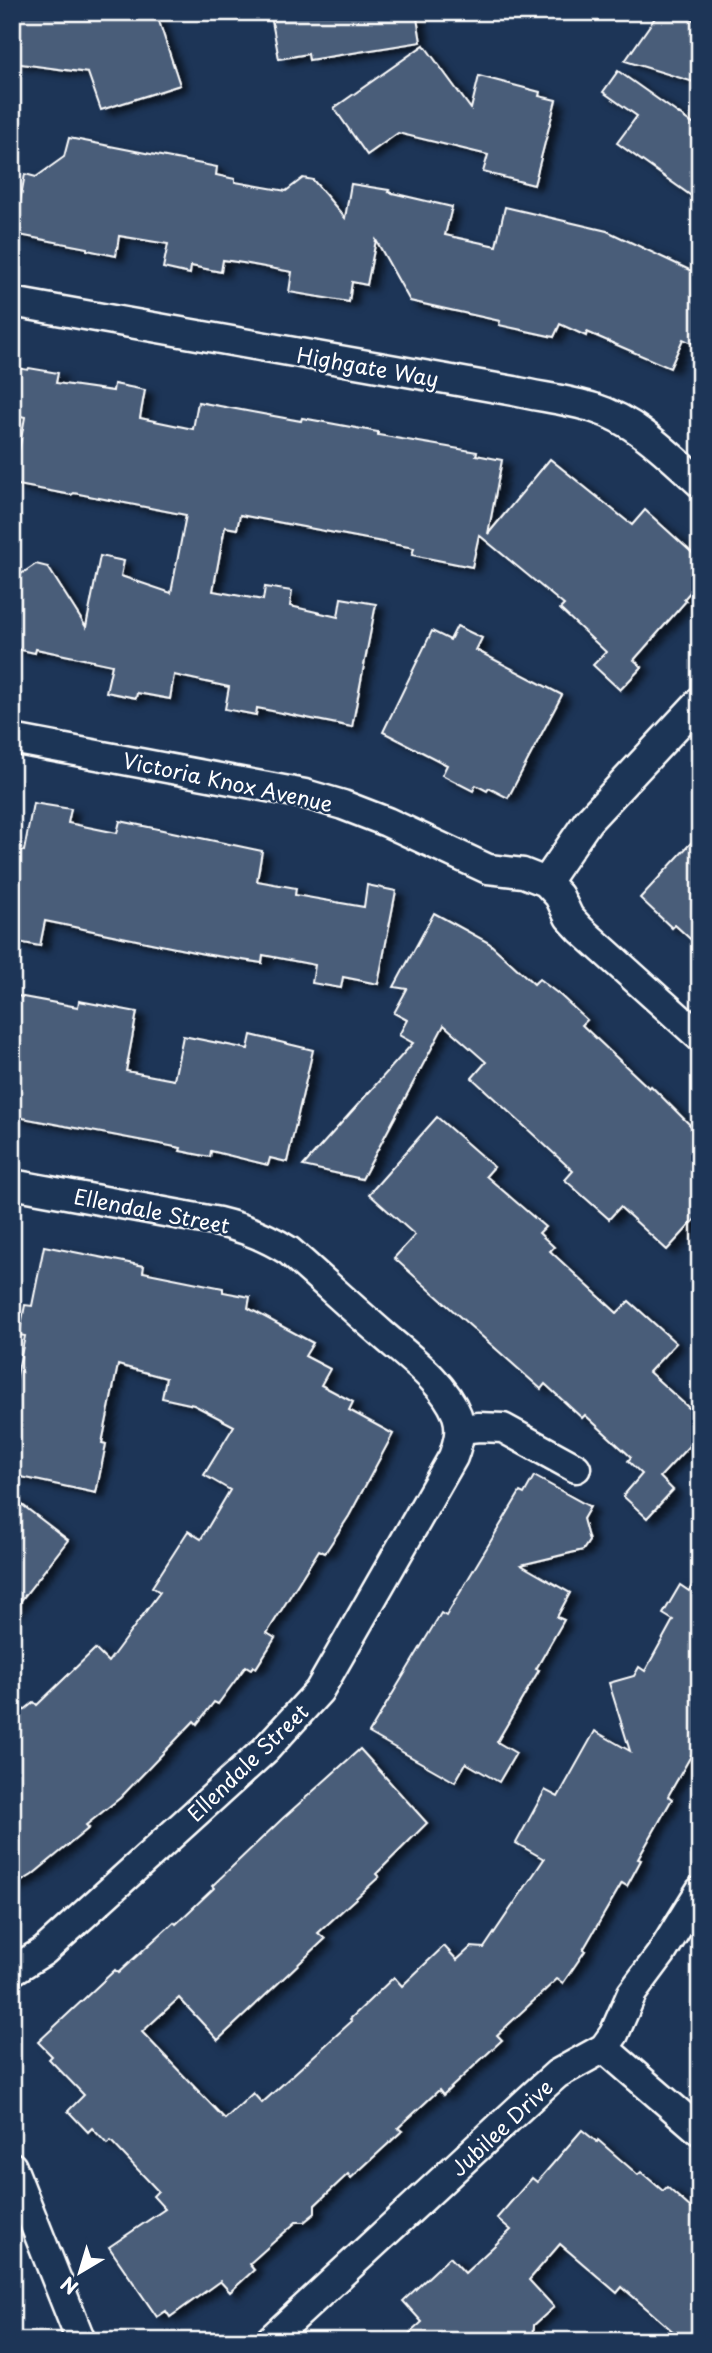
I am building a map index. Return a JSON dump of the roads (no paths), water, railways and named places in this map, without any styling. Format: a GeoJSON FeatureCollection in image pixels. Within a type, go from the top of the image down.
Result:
{"type":"FeatureCollection","features":[{"type":"Feature","properties":{"kind":"street","name":"Highgate Way"},"geometry":{"type":"LineString","coordinates":[[12,302],[594,408],[617,417],[640,431],[700,483]]}},
{"type":"Feature","properties":{"kind":"street"},"geometry":{"type":"LineString","coordinates":[[700,701],[588,821],[546,882],[559,895],[569,917],[581,930],[700,1037]]}},
{"type":"Feature","properties":{"kind":"street","name":"Victoria Knox Avenue"},"geometry":{"type":"LineString","coordinates":[[12,739],[305,794],[387,821],[488,869],[523,873],[546,882]]}},
{"type":"Feature","properties":{"kind":"street","name":"Ellendale Street"},"geometry":{"type":"LineString","coordinates":[[12,1184],[219,1222],[275,1242],[289,1251],[422,1370],[451,1403],[458,1417],[460,1430],[453,1457],[319,1690],[265,1751],[44,1951],[12,1971]]}},
{"type":"Feature","properties":{"kind":"street"},"geometry":{"type":"LineString","coordinates":[[460,1430],[479,1427],[503,1428],[576,1468]]}},
{"type":"Feature","properties":{"kind":"street"},"geometry":{"type":"LineString","coordinates":[[700,1891],[662,1954],[632,1993],[614,2034],[604,2048],[700,2131]]}},
{"type":"Feature","properties":{"kind":"street","name":"Jubilee Drive"},"geometry":{"type":"LineString","coordinates":[[269,2341],[547,2083],[570,2066],[604,2048]]}},
{"type":"Feature","properties":{"kind":"street"},"geometry":{"type":"LineString","coordinates":[[12,2167],[81,2341]]}}]}
